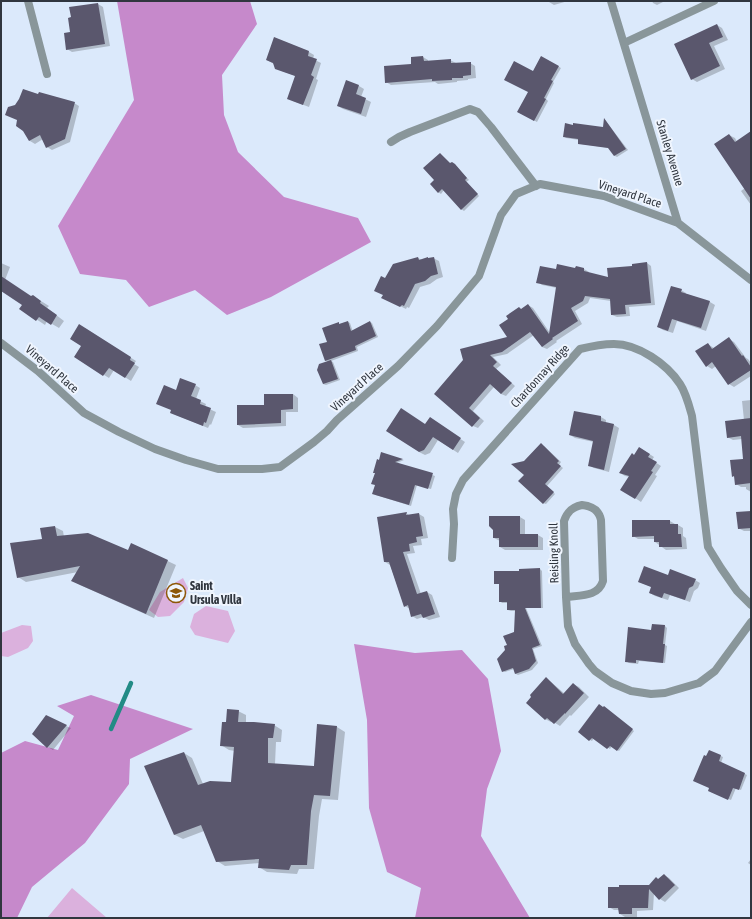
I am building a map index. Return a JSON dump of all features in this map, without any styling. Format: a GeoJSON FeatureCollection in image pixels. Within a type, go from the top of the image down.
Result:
{"type":"FeatureCollection","features":[{"type":"Feature","properties":{"kind":"street"},"geometry":{"type":"LineString","coordinates":[[28,1],[47,74]]}},
{"type":"Feature","properties":{"kind":"street","name":"Stanley Avenue"},"geometry":{"type":"LineString","coordinates":[[611,1],[678,223]]}},
{"type":"Feature","properties":{"kind":"street"},"geometry":{"type":"LineString","coordinates":[[624,43],[714,1]]}},
{"type":"Feature","properties":{"kind":"street"},"geometry":{"type":"LineString","coordinates":[[391,142],[410,132],[470,109],[478,112],[491,127],[536,186]]}},
{"type":"Feature","properties":{"kind":"street","name":"Vineyard Place"},"geometry":{"type":"LineString","coordinates":[[1,343],[19,355],[38,371],[84,413],[155,449],[218,469],[262,469],[280,467],[327,431],[337,420],[398,366],[437,326],[480,276],[501,215],[516,194],[540,184],[604,196],[678,223]]}},
{"type":"Feature","properties":{"kind":"street"},"geometry":{"type":"LineString","coordinates":[[678,223],[751,280]]}},
{"type":"Feature","properties":{"kind":"street","name":"Chardonnay Ridge"},"geometry":{"type":"LineString","coordinates":[[452,558],[454,524],[453,509],[456,494],[463,480],[580,349],[600,344],[615,344],[627,346],[647,354],[673,374],[681,385],[689,403],[692,416],[708,547],[737,592],[751,605]]}},
{"type":"Feature","properties":{"kind":"street","name":"Reisling Knoll"},"geometry":{"type":"LineString","coordinates":[[566,597],[595,592],[602,585],[603,581],[600,514],[587,506],[577,506],[572,509],[568,512],[564,521],[566,597],[568,626],[575,644],[595,671],[612,683],[631,691],[651,694],[665,693],[699,683],[715,671],[751,622]]}},
{"type":"Feature","properties":{"kind":"shaded area"},"geometry":{"type":"Polygon","coordinates":[[[117,1],[250,1],[257,24],[222,75],[224,115],[238,152],[284,197],[358,218],[371,242],[271,297],[227,315],[195,290],[149,307],[126,280],[80,274],[58,226],[134,100],[117,1]]]}},
{"type":"Feature","properties":{"kind":"shaded area"},"geometry":{"type":"Polygon","coordinates":[[[183,578],[188,588],[184,602],[170,616],[158,617],[149,610],[160,592],[183,578]]]}},
{"type":"Feature","properties":{"kind":"shaded area"},"geometry":{"type":"Polygon","coordinates":[[[206,606],[228,611],[235,631],[228,643],[195,635],[190,627],[194,614],[206,606]]]}},
{"type":"Feature","properties":{"kind":"shaded area"},"geometry":{"type":"Polygon","coordinates":[[[22,625],[31,626],[33,641],[28,648],[8,657],[1,656],[1,633],[22,625]]]}},
{"type":"Feature","properties":{"kind":"shaded area"},"geometry":{"type":"Polygon","coordinates":[[[354,644],[415,653],[462,650],[488,679],[501,751],[487,789],[481,836],[530,918],[415,918],[421,888],[387,872],[369,808],[367,720],[354,644]]]}},
{"type":"Feature","properties":{"kind":"shaded area"},"geometry":{"type":"Polygon","coordinates":[[[91,695],[193,729],[130,759],[129,784],[85,843],[32,887],[17,918],[1,918],[1,753],[25,741],[58,750],[74,716],[57,706],[91,695]]]}},
{"type":"Feature","properties":{"kind":"shaded area"},"geometry":{"type":"Polygon","coordinates":[[[72,888],[107,918],[47,918],[72,888]]]}},
{"type":"Feature","properties":{"kind":"building"},"geometry":{"type":"Polygon","coordinates":[[[98,3],[105,44],[66,50],[64,33],[70,32],[68,18],[71,17],[69,7],[98,3]]]}},
{"type":"Feature","properties":{"kind":"building"},"geometry":{"type":"Polygon","coordinates":[[[717,24],[723,37],[709,43],[720,66],[691,80],[674,44],[717,24]]]}},
{"type":"Feature","properties":{"kind":"building"},"geometry":{"type":"Polygon","coordinates":[[[274,37],[309,51],[308,56],[317,59],[311,75],[314,77],[303,105],[287,99],[295,76],[275,69],[273,63],[266,60],[274,37]]]}},
{"type":"Feature","properties":{"kind":"building"},"geometry":{"type":"Polygon","coordinates":[[[423,56],[424,61],[451,59],[451,63],[471,62],[471,75],[463,76],[463,78],[452,78],[452,80],[432,81],[432,79],[385,83],[384,66],[411,64],[411,57],[423,56]]]}},
{"type":"Feature","properties":{"kind":"building"},"geometry":{"type":"Polygon","coordinates":[[[541,56],[559,66],[551,80],[553,81],[544,98],[546,99],[534,121],[517,112],[528,92],[504,80],[514,61],[533,71],[541,56]]]}},
{"type":"Feature","properties":{"kind":"building"},"geometry":{"type":"Polygon","coordinates":[[[346,80],[359,85],[356,94],[366,98],[361,114],[337,106],[346,80]]]}},
{"type":"Feature","properties":{"kind":"building"},"geometry":{"type":"Polygon","coordinates":[[[23,89],[38,94],[39,92],[75,102],[65,139],[46,148],[40,135],[29,141],[23,131],[16,126],[17,120],[5,115],[8,107],[15,105],[23,89]]]}},
{"type":"Feature","properties":{"kind":"building"},"geometry":{"type":"Polygon","coordinates":[[[604,118],[626,149],[614,156],[608,148],[578,144],[578,139],[563,137],[565,123],[603,127],[604,118]]]}},
{"type":"Feature","properties":{"kind":"building"},"geometry":{"type":"Polygon","coordinates":[[[751,131],[751,199],[714,144],[729,134],[735,142],[751,131]]]}},
{"type":"Feature","properties":{"kind":"building"},"geometry":{"type":"Polygon","coordinates":[[[440,153],[450,163],[452,162],[455,164],[467,178],[465,180],[478,194],[461,210],[442,189],[438,193],[430,184],[434,180],[423,168],[440,153]]]}},
{"type":"Feature","properties":{"kind":"building"},"geometry":{"type":"Polygon","coordinates":[[[418,257],[419,260],[434,257],[438,274],[431,276],[425,281],[415,284],[404,306],[402,305],[400,307],[381,298],[383,295],[374,291],[381,276],[385,278],[393,264],[418,257]]]}},
{"type":"Feature","properties":{"kind":"building"},"geometry":{"type":"Polygon","coordinates":[[[647,262],[651,303],[625,305],[626,314],[611,315],[610,299],[585,296],[583,301],[571,308],[578,321],[552,338],[553,339],[542,347],[530,332],[502,352],[490,355],[497,362],[493,366],[512,383],[501,394],[490,384],[469,408],[480,418],[472,427],[434,394],[463,360],[460,349],[507,337],[499,325],[508,319],[506,316],[519,307],[521,309],[528,304],[549,334],[556,287],[536,283],[540,266],[556,269],[557,264],[575,268],[576,266],[584,268],[584,271],[608,277],[607,268],[632,266],[632,264],[647,262]]]}},
{"type":"Feature","properties":{"kind":"building"},"geometry":{"type":"Polygon","coordinates":[[[1,276],[31,296],[33,295],[41,301],[40,303],[57,315],[51,325],[39,317],[36,321],[19,309],[22,305],[1,291],[1,276]]]}},
{"type":"Feature","properties":{"kind":"building"},"geometry":{"type":"Polygon","coordinates":[[[671,286],[682,289],[681,292],[710,301],[701,328],[672,319],[668,331],[657,327],[671,286]]]}},
{"type":"Feature","properties":{"kind":"building"},"geometry":{"type":"Polygon","coordinates":[[[348,321],[351,331],[370,321],[376,336],[355,346],[356,350],[325,361],[319,344],[327,342],[322,328],[339,322],[339,324],[348,321]]]}},
{"type":"Feature","properties":{"kind":"building"},"geometry":{"type":"Polygon","coordinates":[[[79,324],[131,357],[130,360],[135,363],[125,378],[109,368],[103,376],[74,357],[81,346],[70,339],[79,324]]]}},
{"type":"Feature","properties":{"kind":"building"},"geometry":{"type":"Polygon","coordinates":[[[729,337],[751,367],[751,370],[728,385],[712,362],[706,367],[695,351],[708,343],[712,349],[729,337]]]}},
{"type":"Feature","properties":{"kind":"building"},"geometry":{"type":"Polygon","coordinates":[[[331,360],[338,379],[323,384],[317,370],[319,364],[331,360]]]}},
{"type":"Feature","properties":{"kind":"building"},"geometry":{"type":"Polygon","coordinates":[[[180,378],[196,384],[191,396],[201,400],[200,404],[211,408],[206,423],[204,422],[203,426],[170,413],[171,410],[156,404],[164,385],[176,390],[180,378]]]}},
{"type":"Feature","properties":{"kind":"building"},"geometry":{"type":"Polygon","coordinates":[[[264,394],[293,394],[293,409],[281,410],[281,423],[237,425],[237,405],[264,405],[264,394]]]}},
{"type":"Feature","properties":{"kind":"building"},"geometry":{"type":"Polygon","coordinates":[[[401,408],[425,424],[430,417],[461,438],[453,450],[433,437],[424,450],[419,452],[386,431],[401,408]]]}},
{"type":"Feature","properties":{"kind":"building"},"geometry":{"type":"Polygon","coordinates":[[[574,411],[601,416],[601,421],[614,424],[604,470],[588,466],[593,441],[569,435],[574,411]]]}},
{"type":"Feature","properties":{"kind":"building"},"geometry":{"type":"Polygon","coordinates":[[[751,418],[751,483],[735,485],[734,476],[732,477],[730,460],[743,459],[741,436],[727,438],[725,421],[751,418]]]}},
{"type":"Feature","properties":{"kind":"building"},"geometry":{"type":"Polygon","coordinates":[[[541,443],[559,461],[557,463],[561,466],[545,484],[554,492],[543,504],[518,481],[524,475],[511,464],[524,461],[541,443]]]}},
{"type":"Feature","properties":{"kind":"building"},"geometry":{"type":"Polygon","coordinates":[[[639,447],[650,454],[648,457],[657,462],[651,471],[653,472],[635,499],[620,490],[629,476],[619,473],[632,453],[634,455],[639,447]]]}},
{"type":"Feature","properties":{"kind":"building"},"geometry":{"type":"Polygon","coordinates":[[[381,452],[403,459],[395,462],[433,473],[428,489],[415,485],[409,505],[372,494],[375,485],[371,484],[375,473],[373,473],[377,459],[379,460],[381,452]]]}},
{"type":"Feature","properties":{"kind":"building"},"geometry":{"type":"Polygon","coordinates":[[[751,511],[751,528],[738,529],[736,512],[751,511]]]}},
{"type":"Feature","properties":{"kind":"building"},"geometry":{"type":"Polygon","coordinates":[[[407,512],[406,515],[419,513],[423,536],[416,537],[417,542],[409,544],[410,551],[403,552],[417,594],[427,591],[435,614],[423,618],[421,614],[411,617],[408,605],[404,607],[389,562],[384,562],[377,517],[407,512]]]}},
{"type":"Feature","properties":{"kind":"building"},"geometry":{"type":"Polygon","coordinates":[[[489,516],[520,516],[520,534],[538,534],[538,547],[499,547],[499,538],[493,538],[493,530],[489,526],[489,516]]]}},
{"type":"Feature","properties":{"kind":"building"},"geometry":{"type":"Polygon","coordinates":[[[632,520],[670,520],[670,524],[678,524],[678,534],[681,534],[682,547],[659,547],[659,542],[654,542],[654,536],[632,537],[632,520]]]}},
{"type":"Feature","properties":{"kind":"building"},"geometry":{"type":"Polygon","coordinates":[[[55,526],[57,536],[88,533],[128,550],[131,543],[168,560],[146,614],[71,581],[80,566],[17,578],[10,543],[42,539],[40,528],[55,526]]]}},
{"type":"Feature","properties":{"kind":"building"},"geometry":{"type":"Polygon","coordinates":[[[644,566],[668,575],[670,569],[696,579],[693,586],[689,588],[685,600],[664,593],[662,598],[649,593],[651,587],[638,582],[644,566]]]}},
{"type":"Feature","properties":{"kind":"building"},"geometry":{"type":"Polygon","coordinates":[[[540,568],[541,608],[525,608],[540,645],[532,648],[536,661],[529,669],[515,674],[513,668],[502,672],[497,659],[505,650],[504,646],[507,645],[503,636],[514,632],[515,610],[507,610],[507,602],[499,602],[499,584],[494,584],[494,571],[519,571],[519,569],[540,568]]]}},
{"type":"Feature","properties":{"kind":"building"},"geometry":{"type":"Polygon","coordinates":[[[652,624],[665,625],[663,663],[636,660],[636,663],[625,662],[628,627],[651,630],[652,624]]]}},
{"type":"Feature","properties":{"kind":"building"},"geometry":{"type":"Polygon","coordinates":[[[546,677],[563,694],[573,683],[584,693],[554,724],[547,718],[545,720],[526,703],[531,697],[530,695],[546,677]]]}},
{"type":"Feature","properties":{"kind":"building"},"geometry":{"type":"Polygon","coordinates":[[[599,704],[603,707],[604,706],[633,729],[617,751],[610,746],[607,749],[592,738],[589,741],[578,732],[599,704]]]}},
{"type":"Feature","properties":{"kind":"building"},"geometry":{"type":"Polygon","coordinates":[[[227,709],[239,710],[238,722],[275,724],[273,738],[268,738],[268,763],[314,766],[317,724],[337,726],[330,796],[314,795],[311,811],[307,865],[291,865],[289,870],[258,868],[259,859],[216,862],[201,825],[174,835],[144,766],[184,752],[198,785],[210,781],[231,782],[234,747],[220,746],[222,722],[226,722],[227,709]]]}},
{"type":"Feature","properties":{"kind":"building"},"geometry":{"type":"Polygon","coordinates":[[[46,715],[67,725],[47,748],[32,734],[46,715]]]}},
{"type":"Feature","properties":{"kind":"building"},"geometry":{"type":"Polygon","coordinates":[[[709,750],[721,755],[719,761],[745,773],[739,790],[733,788],[728,800],[708,791],[709,788],[693,781],[704,755],[706,756],[709,750]]]}},
{"type":"Feature","properties":{"kind":"building"},"geometry":{"type":"Polygon","coordinates":[[[664,874],[675,885],[659,900],[649,889],[648,908],[632,908],[632,914],[619,914],[618,908],[608,908],[608,887],[619,887],[619,885],[649,885],[656,877],[658,879],[664,874]]]}},
{"type":"Feature","properties":{"kind":"waterway"},"geometry":{"type":"LineString","coordinates":[[111,729],[131,683]]}},
{"type":"Feature","properties":{"kind":"place","name":"Saint Ursula Villa"},"geometry":{"type":"Point","coordinates":[176,593]}}]}
